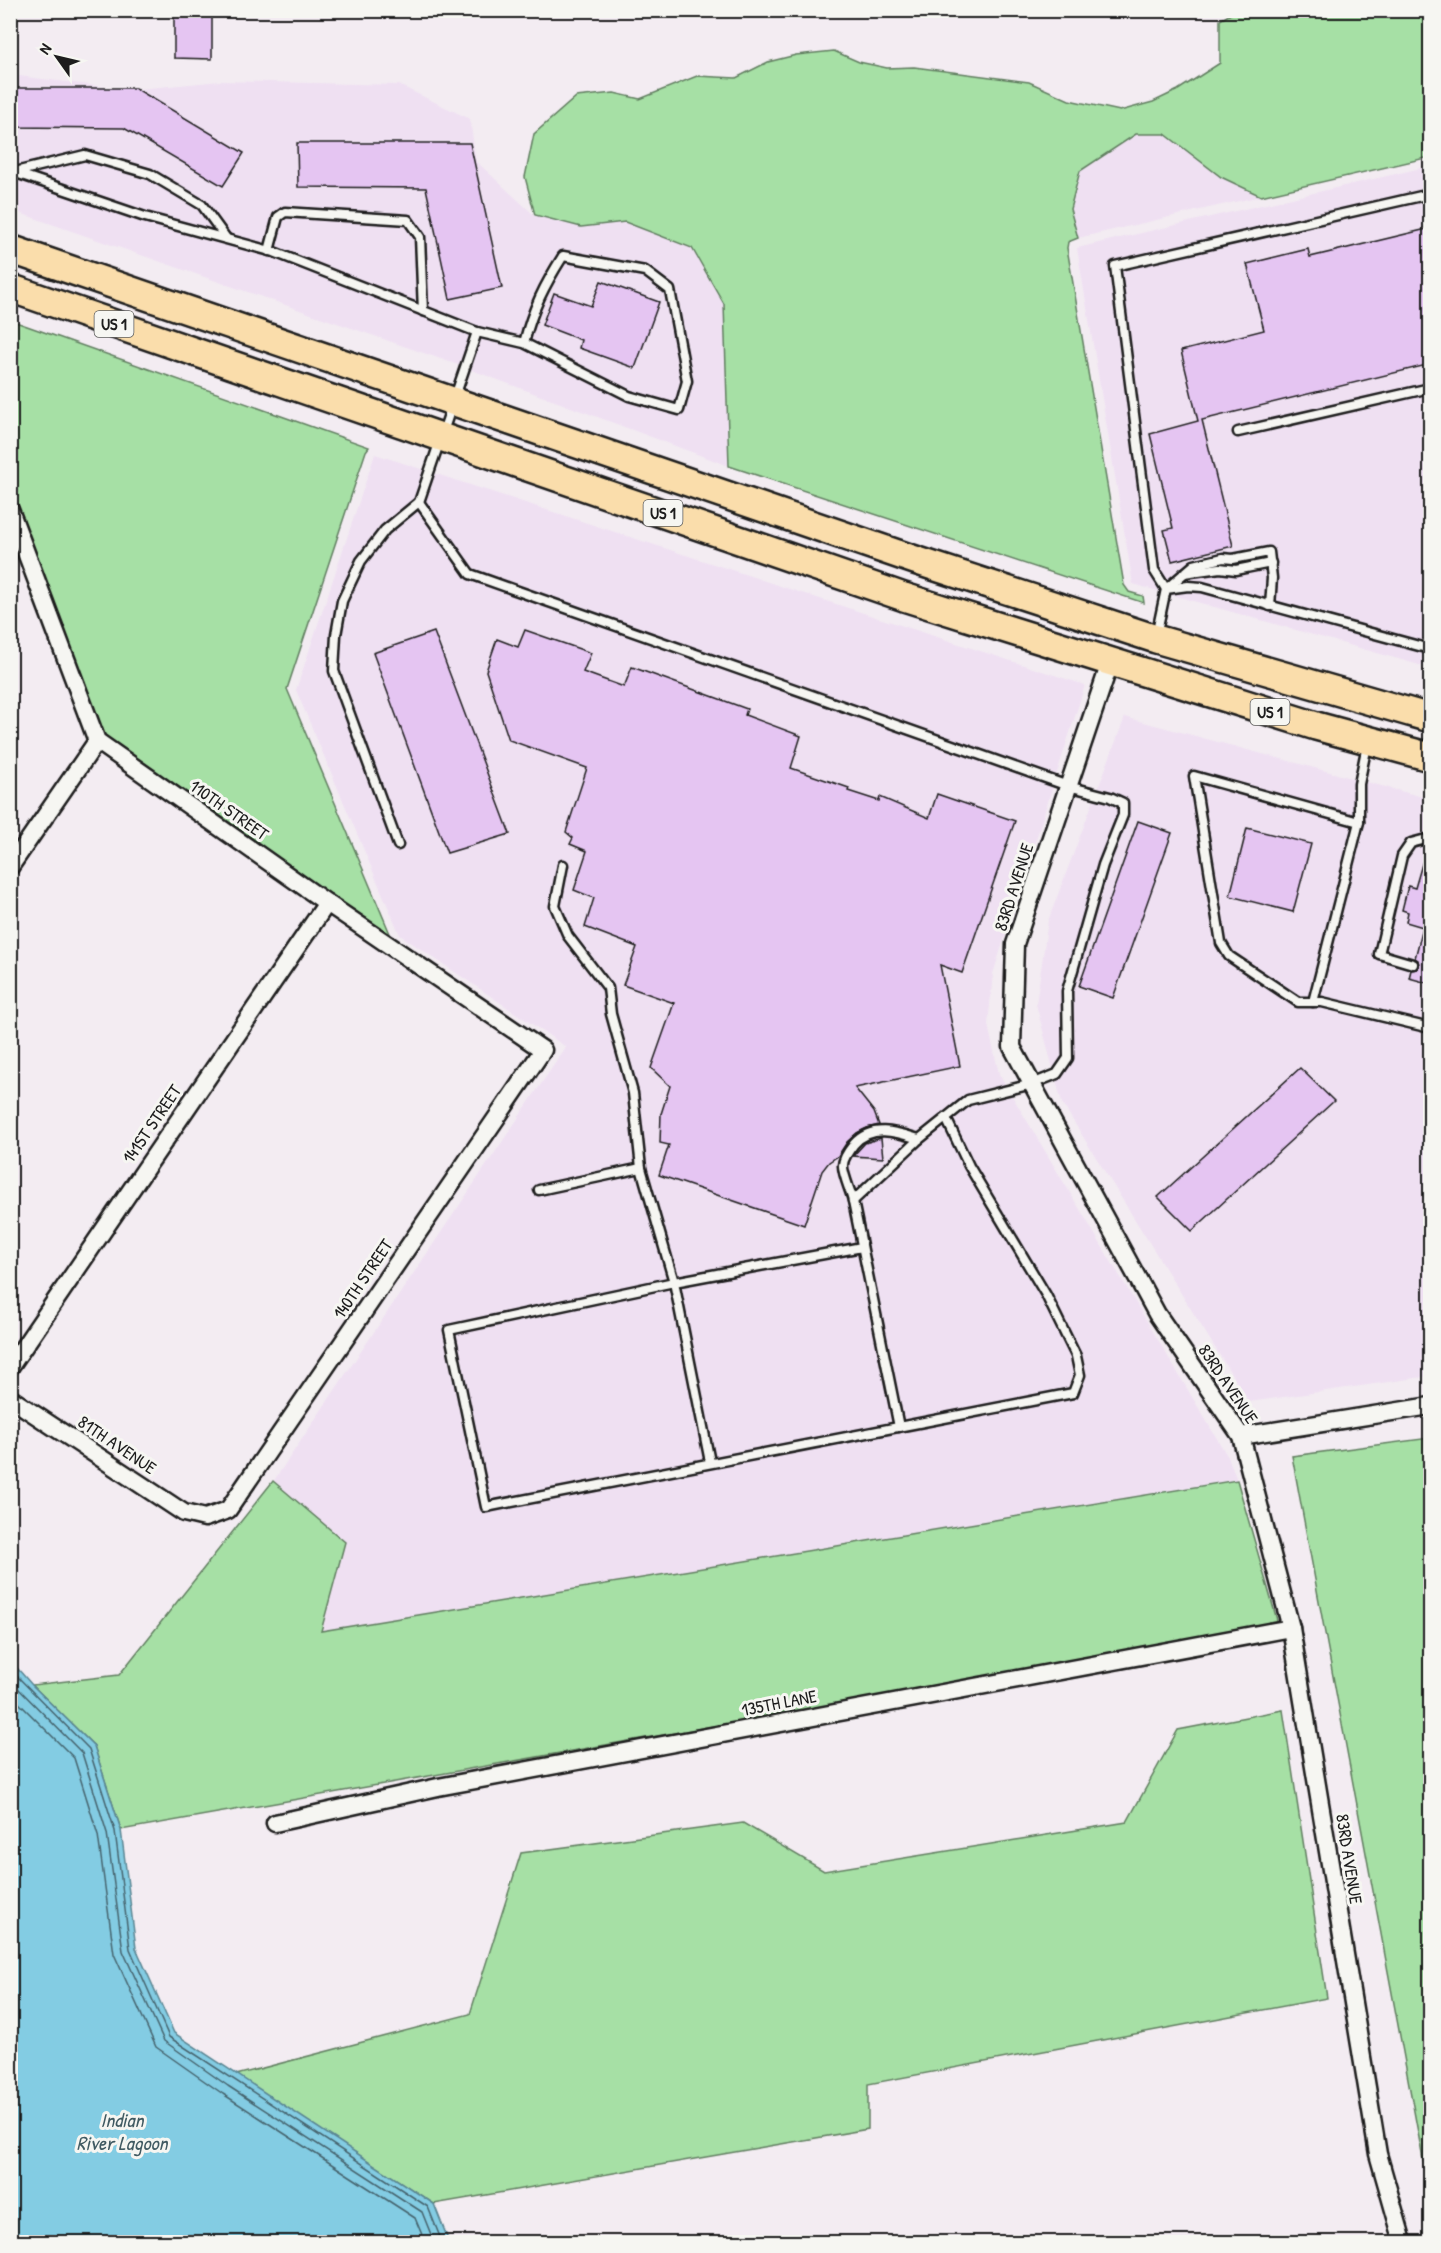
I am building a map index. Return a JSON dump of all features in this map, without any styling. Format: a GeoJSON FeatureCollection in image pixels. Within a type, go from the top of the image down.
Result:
{"type":"FeatureCollection","features":[{"type":"Feature","properties":{"kind":"main road","name":"US 1"},"geometry":{"type":"LineString","coordinates":[[10,249],[915,560],[1163,641],[1431,718]]}},
{"type":"Feature","properties":{"kind":"main road","name":"US 1"},"geometry":{"type":"LineString","coordinates":[[10,288],[904,597],[1110,663],[1431,757]]}},
{"type":"Feature","properties":{"kind":"main road"},"geometry":{"type":"LineString","coordinates":[[1110,663],[1132,649],[1163,641]]}},
{"type":"Feature","properties":{"kind":"street"},"geometry":{"type":"LineString","coordinates":[[10,510],[97,741],[10,867]]}},
{"type":"Feature","properties":{"kind":"street","name":"83RD AVENUE"},"geometry":{"type":"LineString","coordinates":[[1110,663],[1015,944],[1012,1047],[1157,1314],[1241,1436],[1291,1628],[1378,2154],[1403,2242]]}},
{"type":"Feature","properties":{"kind":"street","name":"110TH STREET"},"geometry":{"type":"LineString","coordinates":[[97,741],[327,903],[543,1050]]}},
{"type":"Feature","properties":{"kind":"street","name":"141ST STREET"},"geometry":{"type":"LineString","coordinates":[[10,1367],[327,903]]}},
{"type":"Feature","properties":{"kind":"street","name":"140TH STREET"},"geometry":{"type":"LineString","coordinates":[[205,1518],[228,1510],[543,1050]]}},
{"type":"Feature","properties":{"kind":"street","name":"81TH AVENUE"},"geometry":{"type":"LineString","coordinates":[[10,1398],[184,1513],[205,1518]]}},
{"type":"Feature","properties":{"kind":"street"},"geometry":{"type":"LineString","coordinates":[[1241,1436],[1431,1406]]}},
{"type":"Feature","properties":{"kind":"street","name":"135TH LANE"},"geometry":{"type":"LineString","coordinates":[[275,1824],[438,1786],[1291,1628]]}},
{"type":"Feature","properties":{"kind":"lane"},"geometry":{"type":"LineString","coordinates":[[13,172],[85,154],[150,174],[202,206],[226,238]]}},
{"type":"Feature","properties":{"kind":"lane"},"geometry":{"type":"LineString","coordinates":[[13,172],[145,218],[269,251],[477,332],[524,343],[629,396],[679,410],[687,381],[670,290],[645,271],[563,256],[543,287],[530,318],[524,343]]}},
{"type":"Feature","properties":{"kind":"lane"},"geometry":{"type":"LineString","coordinates":[[1163,641],[1166,589],[1154,570],[1115,266],[1431,194]]}},
{"type":"Feature","properties":{"kind":"lane"},"geometry":{"type":"LineString","coordinates":[[269,251],[278,217],[285,212],[408,220],[420,237],[423,311]]}},
{"type":"Feature","properties":{"kind":"lane"},"geometry":{"type":"LineString","coordinates":[[398,845],[334,671],[336,635],[342,601],[361,561],[385,530],[419,502],[477,332]]}},
{"type":"Feature","properties":{"kind":"lane"},"geometry":{"type":"LineString","coordinates":[[1238,432],[1431,388]]}},
{"type":"Feature","properties":{"kind":"lane"},"geometry":{"type":"LineString","coordinates":[[419,502],[470,574],[1068,786],[1110,797],[1123,803],[1123,815],[1103,865],[1067,991],[1068,1058],[1057,1074],[1032,1084],[968,1100],[919,1139],[853,1201]]}},
{"type":"Feature","properties":{"kind":"lane"},"geometry":{"type":"LineString","coordinates":[[1166,589],[1194,564],[1269,552],[1270,606]]}},
{"type":"Feature","properties":{"kind":"lane"},"geometry":{"type":"LineString","coordinates":[[1184,573],[1220,568],[1236,570],[1271,563]]}},
{"type":"Feature","properties":{"kind":"lane"},"geometry":{"type":"LineString","coordinates":[[1166,589],[1202,587],[1431,649]]}},
{"type":"Feature","properties":{"kind":"lane"},"geometry":{"type":"LineString","coordinates":[[1313,1002],[1359,822],[1359,784],[1368,740]]}},
{"type":"Feature","properties":{"kind":"lane"},"geometry":{"type":"LineString","coordinates":[[1359,822],[1194,776],[1221,943],[1229,956],[1298,1002],[1322,1002],[1431,1028]]}},
{"type":"Feature","properties":{"kind":"lane"},"geometry":{"type":"LineString","coordinates":[[1413,964],[1379,954],[1402,856],[1411,843],[1429,838]]}},
{"type":"Feature","properties":{"kind":"lane"},"geometry":{"type":"LineString","coordinates":[[563,865],[555,906],[568,936],[608,988],[611,1014],[633,1093],[641,1168],[674,1281],[710,1462]]}},
{"type":"Feature","properties":{"kind":"lane"},"geometry":{"type":"LineString","coordinates":[[862,1247],[674,1281],[449,1330],[486,1507],[1073,1393],[1080,1375],[1076,1356],[1046,1295],[969,1166],[946,1118]]}},
{"type":"Feature","properties":{"kind":"lane"},"geometry":{"type":"LineString","coordinates":[[899,1427],[853,1201],[843,1165],[849,1150],[860,1138],[873,1131],[893,1131],[919,1139]]}},
{"type":"Feature","properties":{"kind":"lane"},"geometry":{"type":"LineString","coordinates":[[539,1190],[641,1168]]}},
{"type":"Feature","properties":{"kind":"shaded area"},"geometry":{"type":"Polygon","coordinates":[[[11,75],[129,90],[220,81],[399,85],[470,119],[476,161],[534,215],[581,227],[625,222],[692,247],[724,304],[729,466],[461,366],[11,210],[11,75]]]}},
{"type":"Feature","properties":{"kind":"shaded area"},"geometry":{"type":"Polygon","coordinates":[[[1135,134],[1165,134],[1221,177],[1261,196],[1078,238],[1070,209],[1080,171],[1135,134]]]}},
{"type":"Feature","properties":{"kind":"shaded area"},"geometry":{"type":"Polygon","coordinates":[[[1430,166],[1430,668],[1133,584],[1077,248],[1430,166]]]}},
{"type":"Feature","properties":{"kind":"shaded area"},"geometry":{"type":"Polygon","coordinates":[[[375,454],[1085,685],[993,974],[988,1025],[999,1074],[1228,1457],[1237,1480],[320,1631],[345,1542],[273,1482],[566,1047],[400,935],[296,690],[375,454]]]}},
{"type":"Feature","properties":{"kind":"shaded area"},"geometry":{"type":"Polygon","coordinates":[[[1125,717],[1430,799],[1430,1376],[1249,1402],[1062,1103],[1036,1004],[1048,921],[1125,717]]]}},
{"type":"Feature","properties":{"kind":"green space"},"geometry":{"type":"Polygon","coordinates":[[[1236,11],[1430,11],[1430,157],[1261,196],[1221,177],[1165,134],[1136,134],[1080,171],[1070,209],[1078,238],[1068,242],[1067,248],[1124,585],[1129,592],[1143,596],[1144,603],[729,466],[724,304],[692,248],[625,222],[581,227],[535,215],[525,177],[534,134],[576,97],[614,93],[640,99],[697,76],[736,78],[768,62],[796,55],[834,51],[859,62],[887,68],[914,67],[1029,82],[1069,100],[1120,111],[1153,102],[1178,90],[1220,63],[1220,20],[1236,11]]]}},
{"type":"Feature","properties":{"kind":"green space"},"geometry":{"type":"Polygon","coordinates":[[[10,320],[369,447],[287,689],[391,936],[355,920],[102,747],[11,487],[10,320]]]}},
{"type":"Feature","properties":{"kind":"green space"},"geometry":{"type":"Polygon","coordinates":[[[1430,1438],[1430,2197],[1292,1456],[1430,1438]]]}},
{"type":"Feature","properties":{"kind":"green space"},"geometry":{"type":"Polygon","coordinates":[[[1237,1480],[1279,1627],[121,1830],[94,1746],[32,1685],[119,1675],[273,1481],[345,1542],[321,1631],[1237,1480]]]}},
{"type":"Feature","properties":{"kind":"green space"},"geometry":{"type":"Polygon","coordinates":[[[1283,1710],[1327,1998],[868,2084],[868,2129],[434,2204],[236,2075],[470,2014],[521,1853],[743,1823],[824,1871],[1127,1822],[1178,1730],[1283,1710]]]}},
{"type":"Feature","properties":{"kind":"water","name":"Indian River Lagoon"},"geometry":{"type":"Polygon","coordinates":[[[10,1660],[94,1746],[121,1830],[136,1948],[174,2033],[434,2204],[449,2242],[11,2242],[10,1660]]]}},
{"type":"Feature","properties":{"kind":"building"},"geometry":{"type":"Polygon","coordinates":[[[174,13],[212,14],[212,59],[174,58],[174,13]]]}},
{"type":"Feature","properties":{"kind":"building"},"geometry":{"type":"Polygon","coordinates":[[[10,88],[135,88],[244,153],[223,186],[124,128],[10,127],[10,88]]]}},
{"type":"Feature","properties":{"kind":"building"},"geometry":{"type":"Polygon","coordinates":[[[297,143],[470,143],[502,288],[450,299],[426,188],[298,187],[297,143]]]}},
{"type":"Feature","properties":{"kind":"building"},"geometry":{"type":"Polygon","coordinates":[[[1431,228],[1431,364],[1202,420],[1233,546],[1172,561],[1164,530],[1173,528],[1150,434],[1198,421],[1181,351],[1264,330],[1247,264],[1308,249],[1310,257],[1431,228]]]}},
{"type":"Feature","properties":{"kind":"building"},"geometry":{"type":"Polygon","coordinates":[[[601,281],[659,302],[635,368],[579,348],[581,340],[542,325],[554,293],[591,306],[601,281]]]}},
{"type":"Feature","properties":{"kind":"building"},"geometry":{"type":"Polygon","coordinates":[[[525,630],[591,653],[583,672],[624,687],[632,667],[747,709],[745,715],[801,736],[791,768],[849,788],[848,791],[879,801],[880,797],[929,818],[937,794],[1015,821],[962,973],[940,965],[960,1066],[855,1088],[874,1112],[879,1125],[857,1133],[822,1171],[804,1225],[659,1175],[669,1145],[660,1143],[661,1114],[670,1086],[651,1068],[674,1003],[623,985],[637,947],[585,927],[594,898],[574,890],[587,851],[570,844],[573,838],[566,832],[587,768],[509,740],[486,671],[497,639],[518,647],[525,630]]]}},
{"type":"Feature","properties":{"kind":"building"},"geometry":{"type":"Polygon","coordinates":[[[434,632],[510,834],[447,853],[373,653],[434,632]]]}},
{"type":"Feature","properties":{"kind":"building"},"geometry":{"type":"Polygon","coordinates":[[[1138,821],[1172,833],[1113,998],[1079,986],[1138,821]]]}},
{"type":"Feature","properties":{"kind":"building"},"geometry":{"type":"Polygon","coordinates":[[[1247,828],[1311,844],[1293,912],[1230,896],[1247,828]]]}},
{"type":"Feature","properties":{"kind":"building"},"geometry":{"type":"Polygon","coordinates":[[[1426,850],[1431,851],[1431,984],[1409,978],[1411,970],[1417,969],[1419,965],[1415,958],[1423,927],[1406,922],[1408,912],[1402,910],[1408,886],[1415,888],[1426,850]]]}},
{"type":"Feature","properties":{"kind":"building"},"geometry":{"type":"Polygon","coordinates":[[[1300,1068],[1334,1101],[1192,1231],[1158,1197],[1300,1068]]]}},
{"type":"Feature","properties":{"kind":"building"},"geometry":{"type":"Polygon","coordinates":[[[881,1138],[883,1158],[853,1156],[865,1143],[881,1138]]]}}]}
